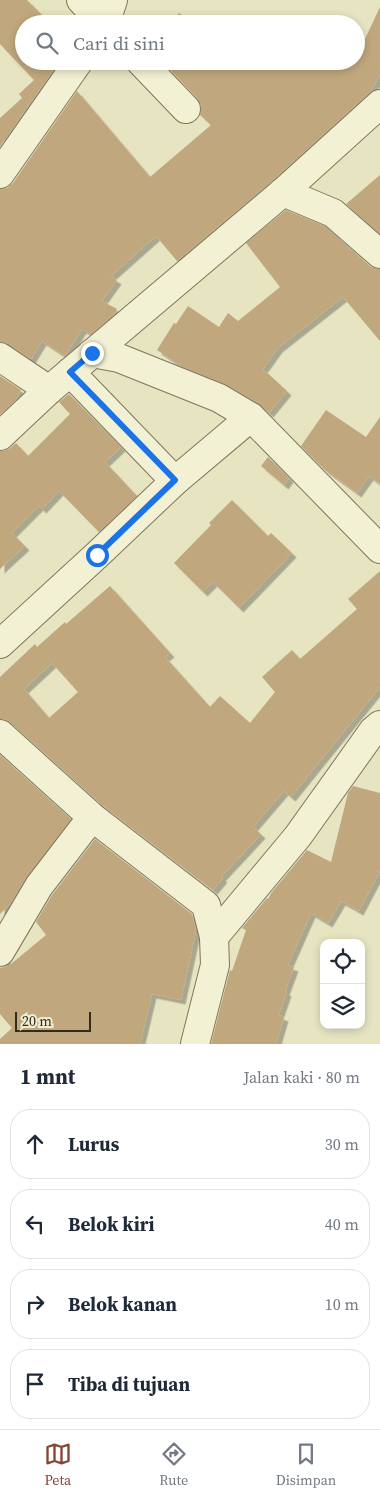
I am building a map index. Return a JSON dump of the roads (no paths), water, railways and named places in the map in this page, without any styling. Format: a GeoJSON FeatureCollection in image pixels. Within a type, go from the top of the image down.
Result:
{"type":"FeatureCollection","features":[{"type":"Feature","properties":{"kind":"street"},"geometry":{"type":"LineString","coordinates":[[82,0],[96,15]]}},
{"type":"Feature","properties":{"kind":"street"},"geometry":{"type":"LineString","coordinates":[[107,15],[113,0]]}},
{"type":"Feature","properties":{"kind":"street"},"geometry":{"type":"LineString","coordinates":[[0,174],[73,70]]}},
{"type":"Feature","properties":{"kind":"street"},"geometry":{"type":"LineString","coordinates":[[149,70],[186,109]]}},
{"type":"Feature","properties":{"kind":"street"},"geometry":{"type":"LineString","coordinates":[[0,436],[49,390],[283,192],[380,104]]}},
{"type":"Feature","properties":{"kind":"street"},"geometry":{"type":"LineString","coordinates":[[283,192],[333,213],[380,254]]}},
{"type":"Feature","properties":{"kind":"street"},"geometry":{"type":"LineString","coordinates":[[92,353],[118,358],[220,398],[251,417],[380,549]]}},
{"type":"Feature","properties":{"kind":"street"},"geometry":{"type":"LineString","coordinates":[[0,357],[49,390]]}},
{"type":"Feature","properties":{"kind":"street"},"geometry":{"type":"LineString","coordinates":[[70,372],[175,480]]}},
{"type":"Feature","properties":{"kind":"street"},"geometry":{"type":"LineString","coordinates":[[0,644],[175,480],[251,417]]}},
{"type":"Feature","properties":{"kind":"street"},"geometry":{"type":"LineString","coordinates":[[214,937],[298,836],[380,724]]}},
{"type":"Feature","properties":{"kind":"street"},"geometry":{"type":"LineString","coordinates":[[0,734],[92,816],[206,905],[214,937],[215,965],[195,1044]]}},
{"type":"Feature","properties":{"kind":"street"},"geometry":{"type":"LineString","coordinates":[[0,952],[39,886],[92,816]]}}]}
